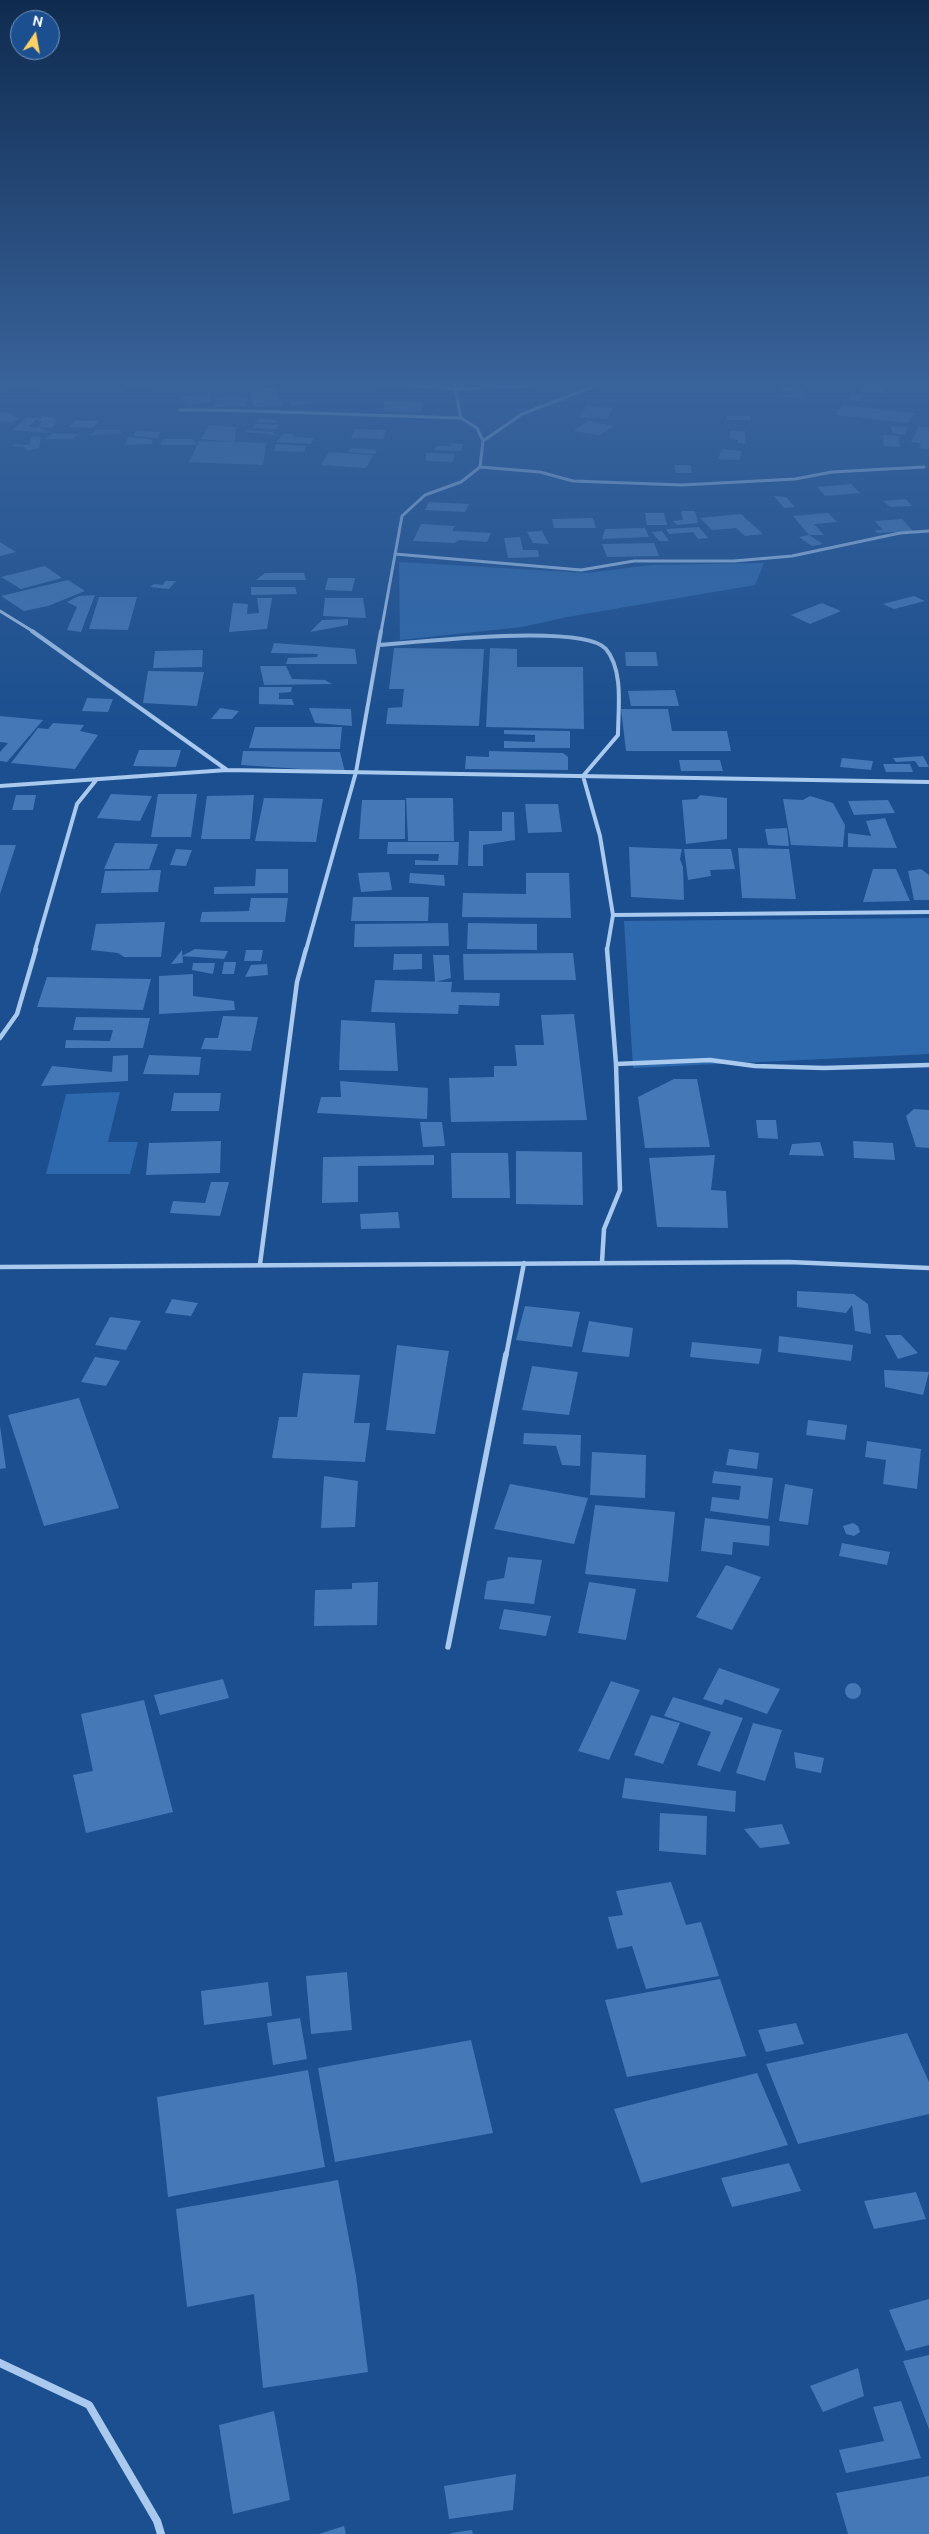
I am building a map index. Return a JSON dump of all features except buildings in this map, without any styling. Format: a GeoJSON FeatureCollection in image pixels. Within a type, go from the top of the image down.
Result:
{"type":"FeatureCollection","features":[{"type":"Feature","properties":{"kind":"street"},"geometry":{"type":"LineString","coordinates":[[260,1264],[297,982],[356,772],[402,516],[418,501]]}},
{"type":"Feature","properties":{"kind":"street"},"geometry":{"type":"LineString","coordinates":[[396,554],[581,570],[634,561],[734,561],[792,556],[900,533],[929,531]]}},
{"type":"Feature","properties":{"kind":"street"},"geometry":{"type":"LineString","coordinates":[[0,611],[50,642],[227,770]]}},
{"type":"Feature","properties":{"kind":"street"},"geometry":{"type":"LineString","coordinates":[[379,645],[500,637],[570,636],[595,641],[604,646],[612,661],[617,680],[618,735],[582,776]]}},
{"type":"Feature","properties":{"kind":"street"},"geometry":{"type":"LineString","coordinates":[[0,786],[227,770],[929,782]]}},
{"type":"Feature","properties":{"kind":"street"},"geometry":{"type":"LineString","coordinates":[[582,776],[600,836],[613,915],[606,947],[616,1064],[620,1190],[604,1229],[602,1262]]}},
{"type":"Feature","properties":{"kind":"street"},"geometry":{"type":"LineString","coordinates":[[0,1038],[17,1014],[77,804],[97,779]]}},
{"type":"Feature","properties":{"kind":"street"},"geometry":{"type":"LineString","coordinates":[[613,915],[929,912]]}},
{"type":"Feature","properties":{"kind":"street"},"geometry":{"type":"LineString","coordinates":[[616,1064],[710,1060],[755,1066],[824,1068],[929,1065]]}},
{"type":"Feature","properties":{"kind":"street"},"geometry":{"type":"LineString","coordinates":[[0,1267],[789,1262],[929,1268]]}},
{"type":"Feature","properties":{"kind":"street"},"geometry":{"type":"LineString","coordinates":[[448,1647],[524,1263]]}},
{"type":"Feature","properties":{"kind":"street"},"geometry":{"type":"LineString","coordinates":[[0,2363],[89,2405],[157,2521],[161,2534]]}},
{"type":"Feature","properties":{"kind":"shaded area"},"geometry":{"type":"Polygon","coordinates":[[[399,562],[587,573],[652,565],[764,563],[755,585],[567,617],[522,627],[400,640],[399,562]]]}},
{"type":"Feature","properties":{"kind":"shaded area"},"geometry":{"type":"Polygon","coordinates":[[[929,918],[929,1054],[633,1068],[624,921],[929,918]]]}},
{"type":"Feature","properties":{"kind":"shaded area"},"geometry":{"type":"Polygon","coordinates":[[[120,1092],[108,1142],[138,1142],[130,1174],[46,1174],[66,1094],[120,1092]]]}}]}
